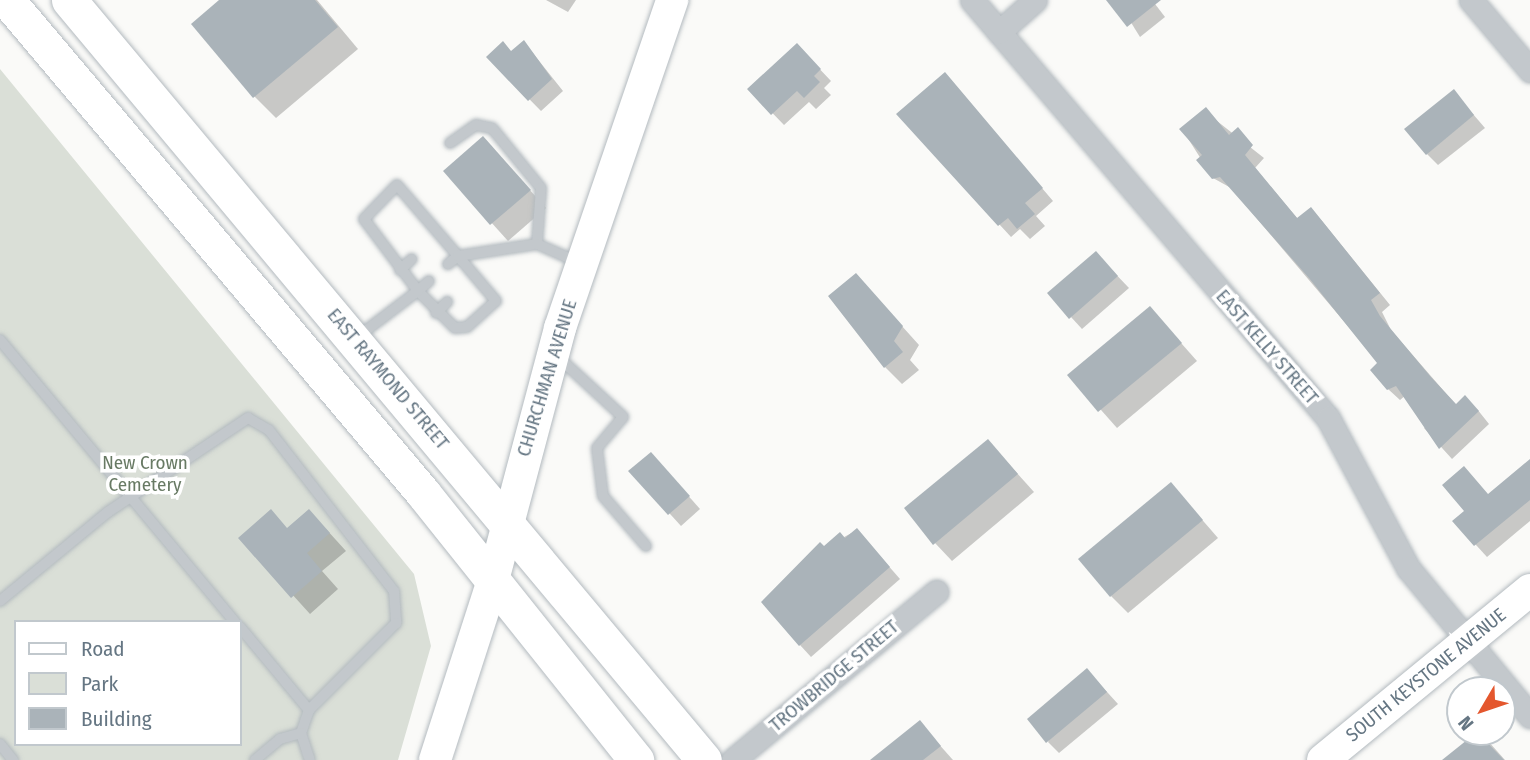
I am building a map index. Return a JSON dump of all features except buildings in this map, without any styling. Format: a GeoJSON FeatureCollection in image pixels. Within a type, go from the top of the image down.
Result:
{"type":"FeatureCollection","features":[{"type":"Feature","properties":{"kind":"main road"},"geometry":{"type":"LineString","coordinates":[[7,0],[423,492],[492,584],[636,760]]}},
{"type":"Feature","properties":{"kind":"main road","name":"EAST RAYMOND STREET"},"geometry":{"type":"LineString","coordinates":[[69,0],[504,517],[704,760]]}},
{"type":"Feature","properties":{"kind":"main road","name":"CHURCHMAN AVENUE"},"geometry":{"type":"LineString","coordinates":[[435,760],[492,584],[504,517],[553,352],[672,0]]}},
{"type":"Feature","properties":{"kind":"main road","name":"SOUTH KEYSTONE AVENUE"},"geometry":{"type":"LineString","coordinates":[[1323,760],[1530,590]]}},
{"type":"Feature","properties":{"kind":"street","name":"EAST KELLY STREET"},"geometry":{"type":"LineString","coordinates":[[972,0],[1328,418],[1398,551],[1530,716]]}},
{"type":"Feature","properties":{"kind":"street"},"geometry":{"type":"LineString","coordinates":[[999,32],[1035,0]]}},
{"type":"Feature","properties":{"kind":"street"},"geometry":{"type":"LineString","coordinates":[[1471,0],[1530,70]]}},
{"type":"Feature","properties":{"kind":"street","name":"TROWBRIDGE STREET"},"geometry":{"type":"LineString","coordinates":[[733,760],[936,593]]}},
{"type":"Feature","properties":{"kind":"lane"},"geometry":{"type":"LineString","coordinates":[[450,143],[476,125],[492,128],[541,188],[537,244]]}},
{"type":"Feature","properties":{"kind":"lane"},"geometry":{"type":"LineString","coordinates":[[399,180],[416,215],[436,239],[458,256],[472,281],[495,301],[467,327],[455,328],[436,313],[380,245],[364,219],[399,180]]}},
{"type":"Feature","properties":{"kind":"lane"},"geometry":{"type":"LineString","coordinates":[[380,245],[391,236]]}},
{"type":"Feature","properties":{"kind":"lane"},"geometry":{"type":"LineString","coordinates":[[448,264],[458,256],[537,244],[584,265]]}},
{"type":"Feature","properties":{"kind":"lane"},"geometry":{"type":"LineString","coordinates":[[400,270],[412,259]]}},
{"type":"Feature","properties":{"kind":"lane"},"geometry":{"type":"LineString","coordinates":[[355,339],[429,281]]}},
{"type":"Feature","properties":{"kind":"lane"},"geometry":{"type":"LineString","coordinates":[[436,313],[447,302]]}},
{"type":"Feature","properties":{"kind":"lane"},"geometry":{"type":"LineString","coordinates":[[0,340],[233,620]]}},
{"type":"Feature","properties":{"kind":"lane"},"geometry":{"type":"LineString","coordinates":[[553,352],[623,417],[597,448],[603,496],[646,547]]}},
{"type":"Feature","properties":{"kind":"lane"},"geometry":{"type":"LineString","coordinates":[[0,601],[131,497],[227,426],[248,418],[269,430],[394,591],[396,624],[309,710],[300,733],[310,760]]}},
{"type":"Feature","properties":{"kind":"lane"},"geometry":{"type":"LineString","coordinates":[[242,629],[309,710]]}},
{"type":"Feature","properties":{"kind":"lane"},"geometry":{"type":"LineString","coordinates":[[255,760],[280,739],[300,733]]}},
{"type":"Feature","properties":{"kind":"lane"},"geometry":{"type":"LineString","coordinates":[[0,744],[13,760]]}},
{"type":"Feature","properties":{"kind":"green space","name":"New Crown Cemetery"},"geometry":{"type":"Polygon","coordinates":[[[0,69],[414,574],[431,646],[398,760],[0,760],[0,69]]]}}]}
